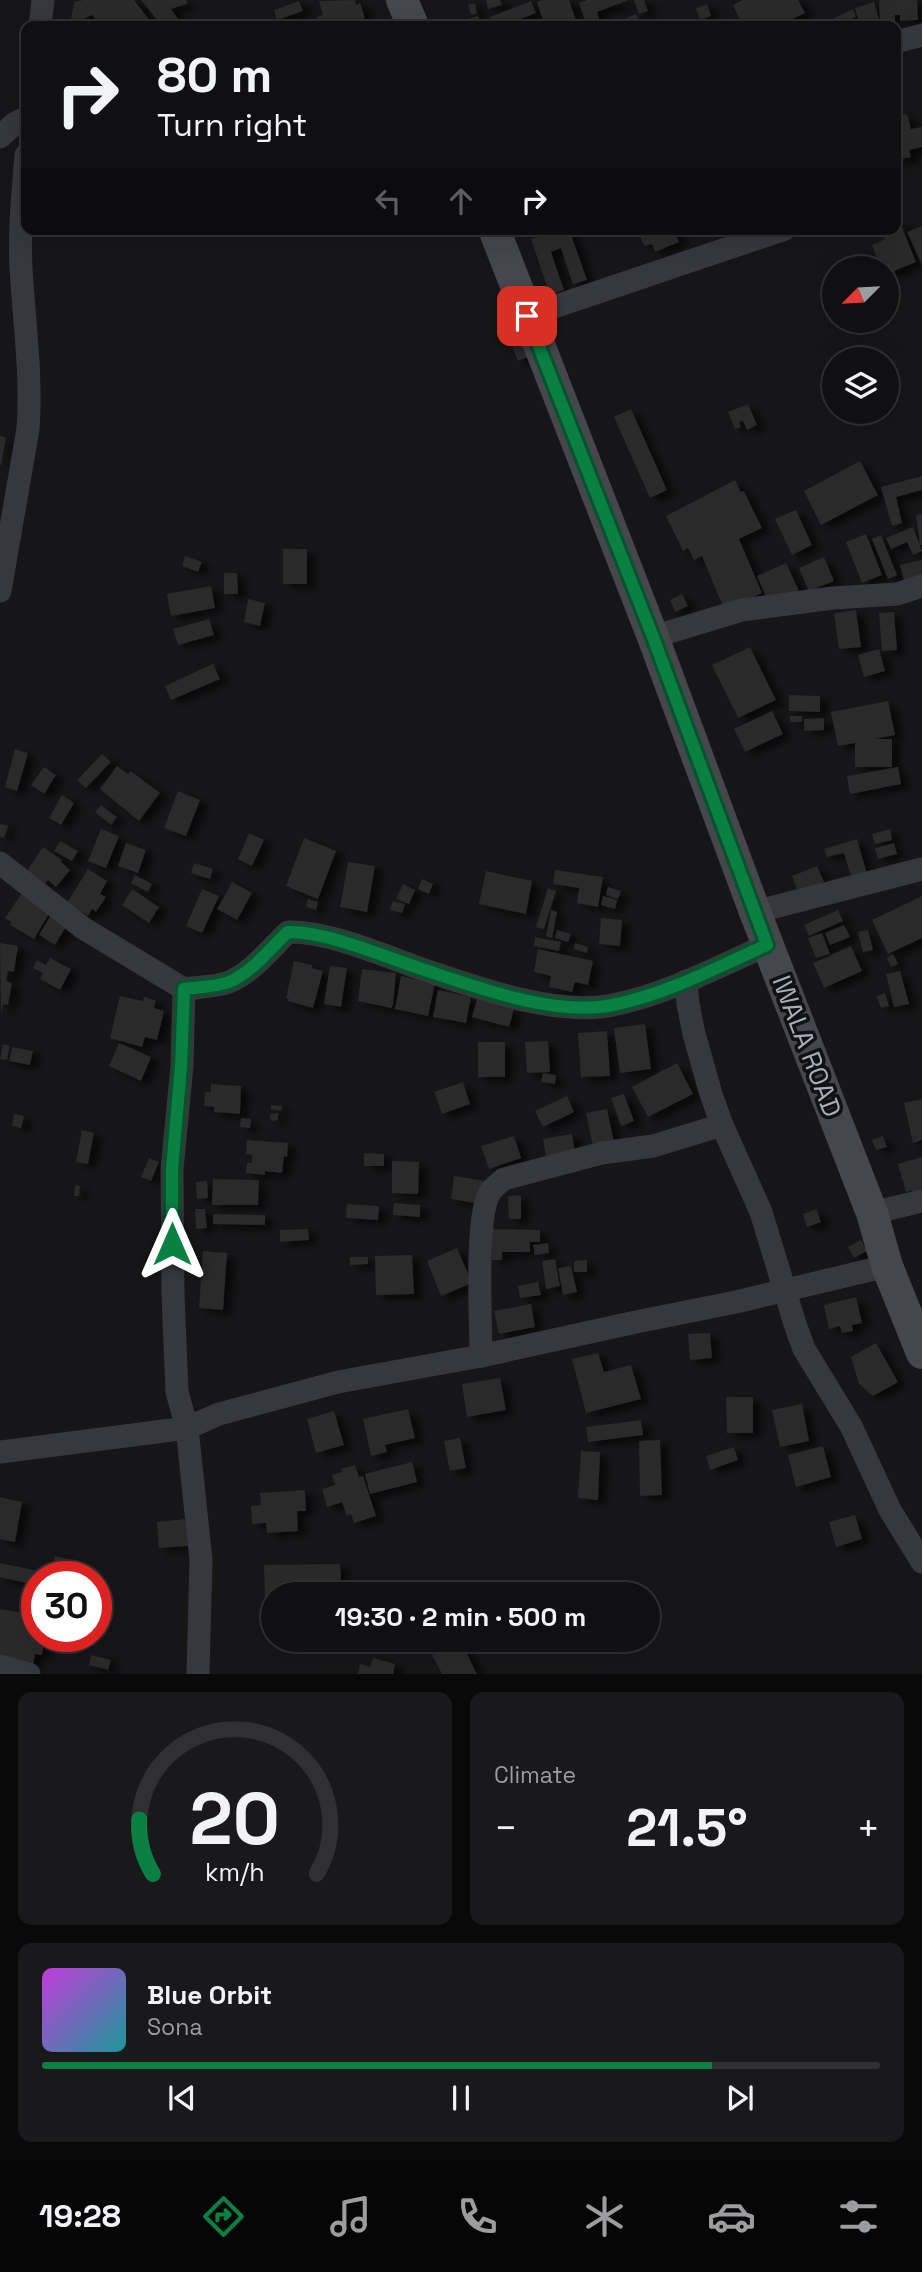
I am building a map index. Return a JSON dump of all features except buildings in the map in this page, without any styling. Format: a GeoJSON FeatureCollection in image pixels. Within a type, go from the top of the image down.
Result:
{"type":"FeatureCollection","features":[{"type":"Feature","properties":{"kind":"street"},"geometry":{"type":"LineString","coordinates":[[41,21],[43,0]]}},
{"type":"Feature","properties":{"kind":"street"},"geometry":{"type":"LineString","coordinates":[[402,0],[411,21]]}},
{"type":"Feature","properties":{"kind":"street"},"geometry":{"type":"LineString","coordinates":[[901,41],[922,35]]}},
{"type":"Feature","properties":{"kind":"street"},"geometry":{"type":"LineString","coordinates":[[0,137],[21,120]]}},
{"type":"Feature","properties":{"kind":"street"},"geometry":{"type":"LineString","coordinates":[[0,591],[30,405],[22,235]]}},
{"type":"Feature","properties":{"kind":"street","name":"IWALA ROAD"},"geometry":{"type":"LineString","coordinates":[[496,235],[653,637],[754,912],[872,1213],[887,1266],[922,1353]]}},
{"type":"Feature","properties":{"kind":"street"},"geometry":{"type":"LineString","coordinates":[[527,316],[767,235]]}},
{"type":"Feature","properties":{"kind":"street"},"geometry":{"type":"LineString","coordinates":[[653,637],[742,610],[833,598],[897,594],[922,586]]}},
{"type":"Feature","properties":{"kind":"street"},"geometry":{"type":"LineString","coordinates":[[0,863],[83,928],[184,989],[227,983],[267,954],[288,932],[317,935],[444,976],[535,1002],[569,1007],[612,1005],[686,981],[767,945]]}},
{"type":"Feature","properties":{"kind":"street"},"geometry":{"type":"LineString","coordinates":[[754,912],[922,869]]}},
{"type":"Feature","properties":{"kind":"street"},"geometry":{"type":"LineString","coordinates":[[686,981],[694,1034],[722,1125],[761,1212],[804,1349],[851,1426],[890,1510],[922,1562]]}},
{"type":"Feature","properties":{"kind":"street"},"geometry":{"type":"LineString","coordinates":[[184,989],[181,1066],[172,1169],[173,1294],[177,1392],[187,1428],[201,1560],[198,1674]]}},
{"type":"Feature","properties":{"kind":"street"},"geometry":{"type":"LineString","coordinates":[[481,1356],[483,1221],[489,1194],[495,1186],[504,1179],[602,1153],[642,1149],[722,1125]]}},
{"type":"Feature","properties":{"kind":"street"},"geometry":{"type":"LineString","coordinates":[[872,1213],[922,1201]]}},
{"type":"Feature","properties":{"kind":"street"},"geometry":{"type":"LineString","coordinates":[[0,1452],[187,1428],[219,1414],[338,1382],[481,1356],[736,1302],[887,1266]]}},
{"type":"Feature","properties":{"kind":"street"},"geometry":{"type":"LineString","coordinates":[[0,1667],[29,1674]]}},
{"type":"Feature","properties":{"kind":"route"},"geometry":{"type":"LineString","coordinates":[[172,1244],[172,1169],[181,1066],[184,989],[227,983],[267,954],[288,932],[317,935],[467,983],[535,1002],[569,1007],[612,1005],[645,996],[767,945],[653,637],[527,316]]}}]}
